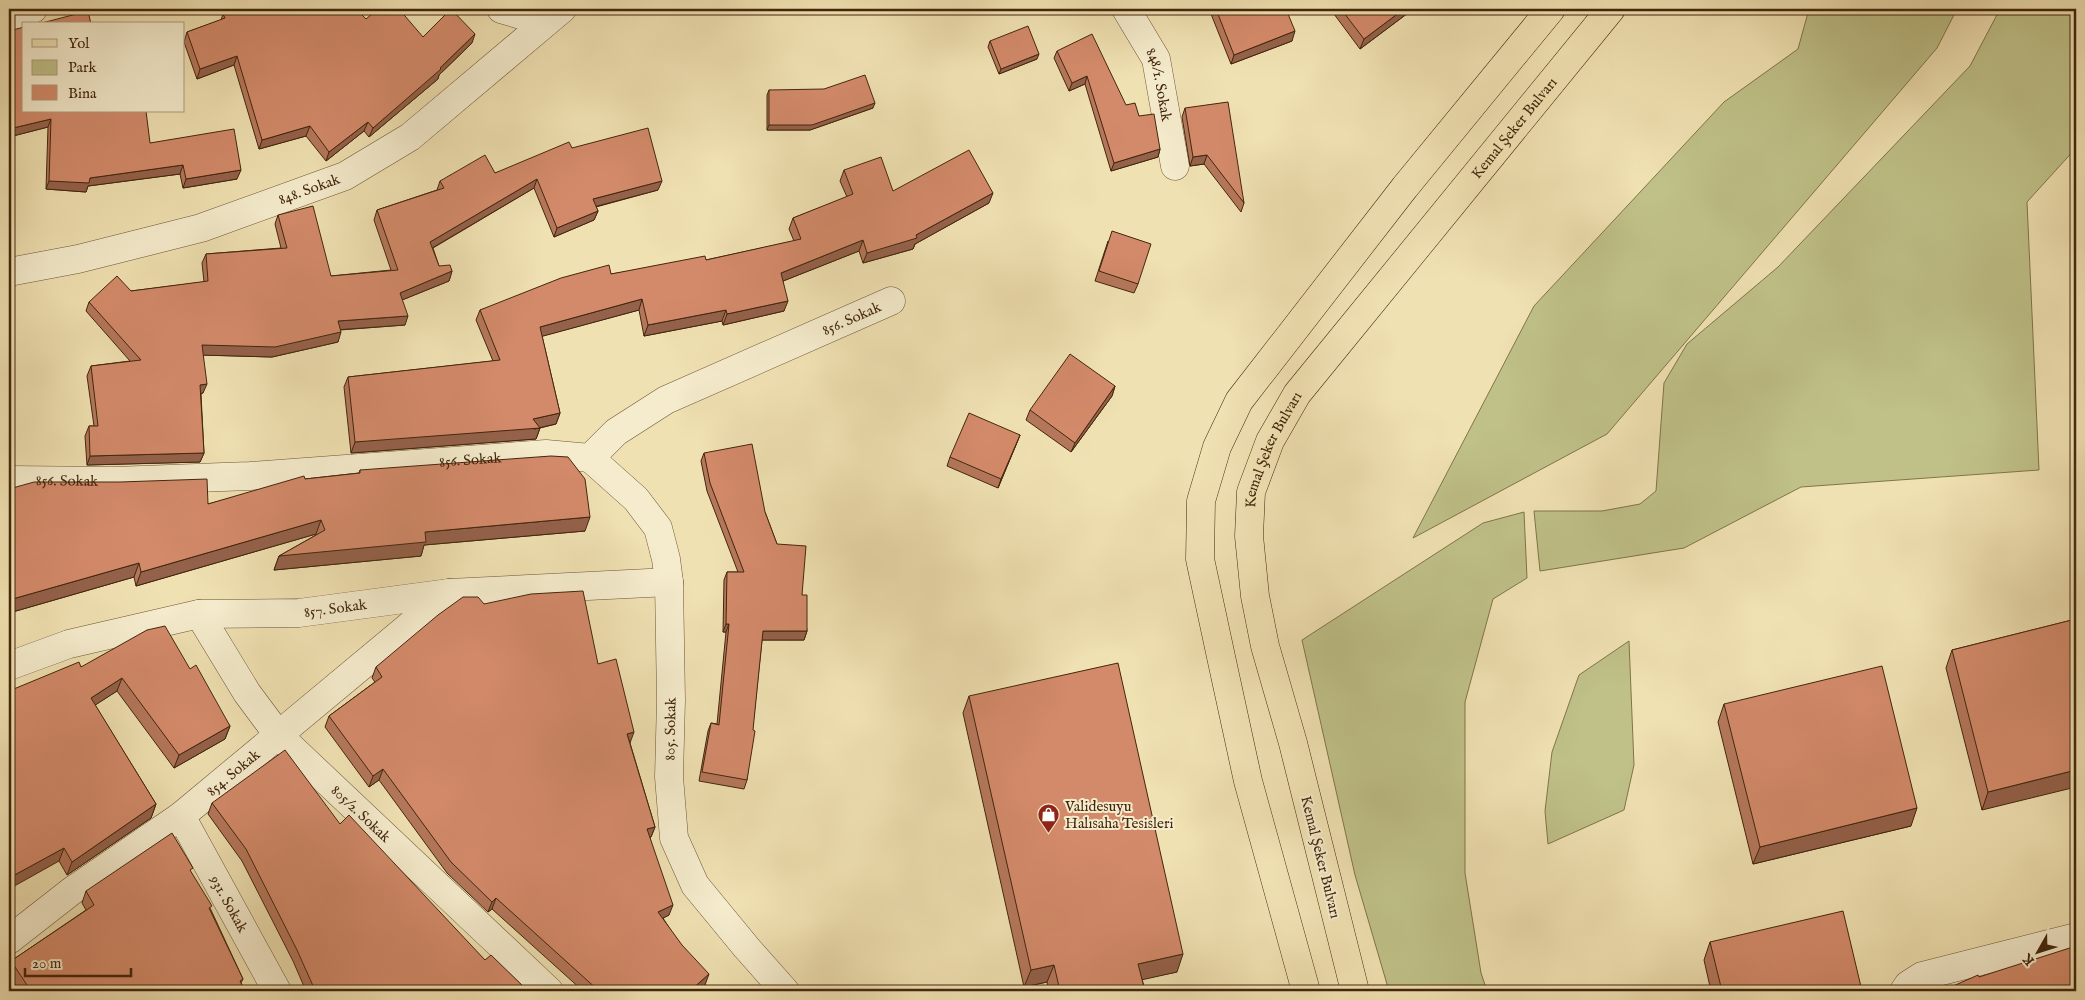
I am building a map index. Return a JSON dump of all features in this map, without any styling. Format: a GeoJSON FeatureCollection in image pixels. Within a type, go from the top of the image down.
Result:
{"type":"FeatureCollection","features":[{"type":"Feature","properties":{"kind":"main road"},"geometry":{"type":"LineString","coordinates":[[1306,991],[1248,780],[1200,559],[1201,501],[1217,446],[1239,400],[1400,194],[1551,9]]}},
{"type":"Feature","properties":{"kind":"main road","name":"Kemal Şeker Bulvarı"},"geometry":{"type":"LineString","coordinates":[[1355,991],[1293,743],[1265,646],[1255,596],[1249,536],[1251,492],[1270,441],[1297,394],[1611,9]]}},
{"type":"Feature","properties":{"kind":"street"},"geometry":{"type":"LineString","coordinates":[[9,22],[33,9]]}},
{"type":"Feature","properties":{"kind":"street"},"geometry":{"type":"LineString","coordinates":[[501,9],[553,15]]}},
{"type":"Feature","properties":{"kind":"street","name":"848/1. Sokak"},"geometry":{"type":"LineString","coordinates":[[1126,9],[1156,59],[1175,166]]}},
{"type":"Feature","properties":{"kind":"street","name":"848. Sokak"},"geometry":{"type":"LineString","coordinates":[[9,272],[78,259],[201,228],[345,176],[410,137],[553,15]]}},
{"type":"Feature","properties":{"kind":"street","name":"856. Sokak"},"geometry":{"type":"LineString","coordinates":[[9,480],[115,481],[250,476],[546,454],[590,458],[616,432],[666,400],[891,301]]}},
{"type":"Feature","properties":{"kind":"street","name":"805. Sokak"},"geometry":{"type":"LineString","coordinates":[[590,458],[636,499],[658,528],[669,582],[671,700],[668,777],[674,838],[696,885],[746,947],[785,991]]}},
{"type":"Feature","properties":{"kind":"street","name":"857. Sokak"},"geometry":{"type":"LineString","coordinates":[[9,666],[68,644],[199,614],[299,613],[449,593],[669,582]]}},
{"type":"Feature","properties":{"kind":"street","name":"854. Sokak"},"geometry":{"type":"LineString","coordinates":[[9,940],[73,890],[181,816],[449,593]]}},
{"type":"Feature","properties":{"kind":"street","name":"805/2. Sokak"},"geometry":{"type":"LineString","coordinates":[[199,614],[247,693],[279,736],[549,991]]}},
{"type":"Feature","properties":{"kind":"street","name":"931. Sokak"},"geometry":{"type":"LineString","coordinates":[[181,816],[276,991]]}},
{"type":"Feature","properties":{"kind":"street"},"geometry":{"type":"LineString","coordinates":[[1906,988],[1922,976],[2076,937]]}},
{"type":"Feature","properties":{"kind":"green space"},"geometry":{"type":"Polygon","coordinates":[[[1809,9],[1957,9],[1937,48],[1607,434],[1413,538],[1534,306],[1724,102],[1798,49],[1809,9]]]}},
{"type":"Feature","properties":{"kind":"green space"},"geometry":{"type":"Polygon","coordinates":[[[2000,9],[2076,9],[2076,148],[2027,202],[2039,470],[1801,487],[1684,548],[1540,571],[1534,511],[1602,511],[1640,504],[1656,491],[1664,383],[1687,344],[1778,267],[1970,66],[2000,9]]]}},
{"type":"Feature","properties":{"kind":"green space"},"geometry":{"type":"Polygon","coordinates":[[[1524,512],[1527,578],[1493,599],[1465,702],[1465,873],[1481,973],[1487,991],[1389,991],[1355,875],[1302,640],[1483,523],[1524,512]]]}},
{"type":"Feature","properties":{"kind":"green space"},"geometry":{"type":"Polygon","coordinates":[[[1629,641],[1634,765],[1624,810],[1548,844],[1545,811],[1552,752],[1579,675],[1629,641]]]}},
{"type":"Feature","properties":{"kind":"building"},"geometry":{"type":"Polygon","coordinates":[[[235,9],[356,9],[366,19],[378,9],[399,9],[423,37],[451,9],[475,34],[441,69],[373,128],[368,122],[329,152],[310,126],[262,140],[237,56],[200,69],[187,32],[225,18],[223,14],[235,9]]]}},
{"type":"Feature","properties":{"kind":"building"},"geometry":{"type":"Polygon","coordinates":[[[1216,9],[1286,9],[1295,31],[1234,55],[1216,9]]]}},
{"type":"Feature","properties":{"kind":"building"},"geometry":{"type":"Polygon","coordinates":[[[1341,9],[1404,9],[1364,39],[1341,9]]]}},
{"type":"Feature","properties":{"kind":"building"},"geometry":{"type":"Polygon","coordinates":[[[88,11],[91,22],[46,22],[88,11]]]}},
{"type":"Feature","properties":{"kind":"building"},"geometry":{"type":"Polygon","coordinates":[[[1028,26],[1039,54],[1001,69],[990,41],[1028,26]]]}},
{"type":"Feature","properties":{"kind":"building"},"geometry":{"type":"Polygon","coordinates":[[[22,28],[22,112],[146,112],[150,143],[234,129],[241,170],[186,179],[183,165],[90,178],[89,183],[49,181],[51,119],[9,129],[9,31],[22,28]]]}},
{"type":"Feature","properties":{"kind":"building"},"geometry":{"type":"Polygon","coordinates":[[[1092,34],[1126,105],[1135,103],[1139,116],[1154,114],[1160,149],[1114,163],[1087,76],[1072,83],[1057,51],[1092,34]]]}},
{"type":"Feature","properties":{"kind":"building"},"geometry":{"type":"Polygon","coordinates":[[[865,75],[875,103],[812,125],[769,125],[769,90],[824,89],[865,75]]]}},
{"type":"Feature","properties":{"kind":"building"},"geometry":{"type":"Polygon","coordinates":[[[1228,102],[1244,203],[1207,155],[1193,157],[1185,108],[1228,102]]]}},
{"type":"Feature","properties":{"kind":"building"},"geometry":{"type":"Polygon","coordinates":[[[648,128],[662,181],[593,199],[598,211],[557,228],[537,179],[430,242],[439,266],[450,265],[452,271],[400,293],[408,316],[338,321],[341,332],[275,347],[202,345],[207,384],[200,385],[204,453],[90,456],[89,426],[98,426],[91,366],[141,360],[89,302],[117,276],[131,291],[208,281],[206,254],[287,248],[278,215],[313,206],[331,276],[398,270],[377,210],[444,188],[440,181],[485,155],[495,173],[569,142],[572,148],[648,128]]]}},
{"type":"Feature","properties":{"kind":"building"},"geometry":{"type":"Polygon","coordinates":[[[969,150],[993,193],[916,235],[917,238],[867,253],[863,240],[781,273],[788,301],[727,314],[726,310],[648,325],[642,299],[540,327],[560,413],[533,419],[540,428],[355,442],[348,377],[500,360],[480,310],[561,278],[609,265],[611,274],[705,256],[706,260],[801,239],[793,218],[853,194],[844,170],[881,157],[893,191],[969,150]]]}},
{"type":"Feature","properties":{"kind":"building"},"geometry":{"type":"Polygon","coordinates":[[[1112,231],[1151,244],[1138,284],[1099,271],[1112,231]]]}},
{"type":"Feature","properties":{"kind":"building"},"geometry":{"type":"Polygon","coordinates":[[[1070,354],[1115,386],[1075,443],[1030,410],[1070,354]]]}},
{"type":"Feature","properties":{"kind":"building"},"geometry":{"type":"Polygon","coordinates":[[[969,413],[1020,435],[1001,479],[950,457],[969,413]]]}},
{"type":"Feature","properties":{"kind":"building"},"geometry":{"type":"Polygon","coordinates":[[[752,444],[765,512],[777,544],[806,546],[802,595],[807,595],[807,631],[763,631],[753,730],[755,731],[747,780],[702,772],[711,723],[719,725],[729,624],[726,624],[727,572],[744,572],[710,483],[704,453],[752,444]]]}},
{"type":"Feature","properties":{"kind":"building"},"geometry":{"type":"Polygon","coordinates":[[[551,456],[568,457],[585,479],[590,517],[425,532],[426,542],[279,556],[325,530],[321,520],[141,572],[139,563],[9,600],[9,489],[34,482],[207,479],[208,504],[304,476],[305,479],[360,473],[360,470],[551,456]]]}},
{"type":"Feature","properties":{"kind":"building"},"geometry":{"type":"Polygon","coordinates":[[[583,591],[598,664],[616,659],[634,732],[627,734],[655,827],[647,829],[673,905],[658,912],[682,945],[709,974],[690,991],[599,991],[496,898],[492,902],[451,862],[383,769],[373,776],[329,716],[382,677],[376,667],[438,615],[463,597],[478,597],[484,604],[531,594],[583,591]]]}},
{"type":"Feature","properties":{"kind":"building"},"geometry":{"type":"Polygon","coordinates":[[[2076,619],[2076,770],[1988,792],[1952,650],[2076,619]]]}},
{"type":"Feature","properties":{"kind":"building"},"geometry":{"type":"Polygon","coordinates":[[[165,626],[190,669],[196,665],[230,726],[179,755],[122,678],[91,698],[156,804],[72,862],[64,848],[9,878],[9,691],[79,662],[81,667],[147,630],[165,626]]]}},
{"type":"Feature","properties":{"kind":"building"},"geometry":{"type":"Polygon","coordinates":[[[1118,663],[1183,954],[1138,964],[1145,991],[1060,991],[1054,965],[1031,970],[969,696],[1118,663]]]}},
{"type":"Feature","properties":{"kind":"building"},"geometry":{"type":"Polygon","coordinates":[[[1882,666],[1917,808],[1760,847],[1724,704],[1882,666]]]}},
{"type":"Feature","properties":{"kind":"building"},"geometry":{"type":"Polygon","coordinates":[[[285,750],[340,824],[349,815],[485,960],[491,955],[528,991],[313,991],[314,988],[297,950],[246,849],[212,803],[285,750]]]}},
{"type":"Feature","properties":{"kind":"building"},"geometry":{"type":"Polygon","coordinates":[[[172,833],[193,868],[190,870],[212,906],[209,908],[243,979],[240,981],[245,991],[31,991],[11,961],[94,905],[86,891],[172,833]]]}},
{"type":"Feature","properties":{"kind":"building"},"geometry":{"type":"Polygon","coordinates":[[[1843,911],[1862,991],[1722,991],[1710,942],[1843,911]]]}},
{"type":"Feature","properties":{"kind":"building"},"geometry":{"type":"Polygon","coordinates":[[[2076,946],[2076,991],[1942,991],[1978,975],[1979,977],[2076,946]]]}},
{"type":"Feature","properties":{"kind":"place","name":"Validesuyu Halısaha Tesisleri"},"geometry":{"type":"Point","coordinates":[1049,834]}}]}
